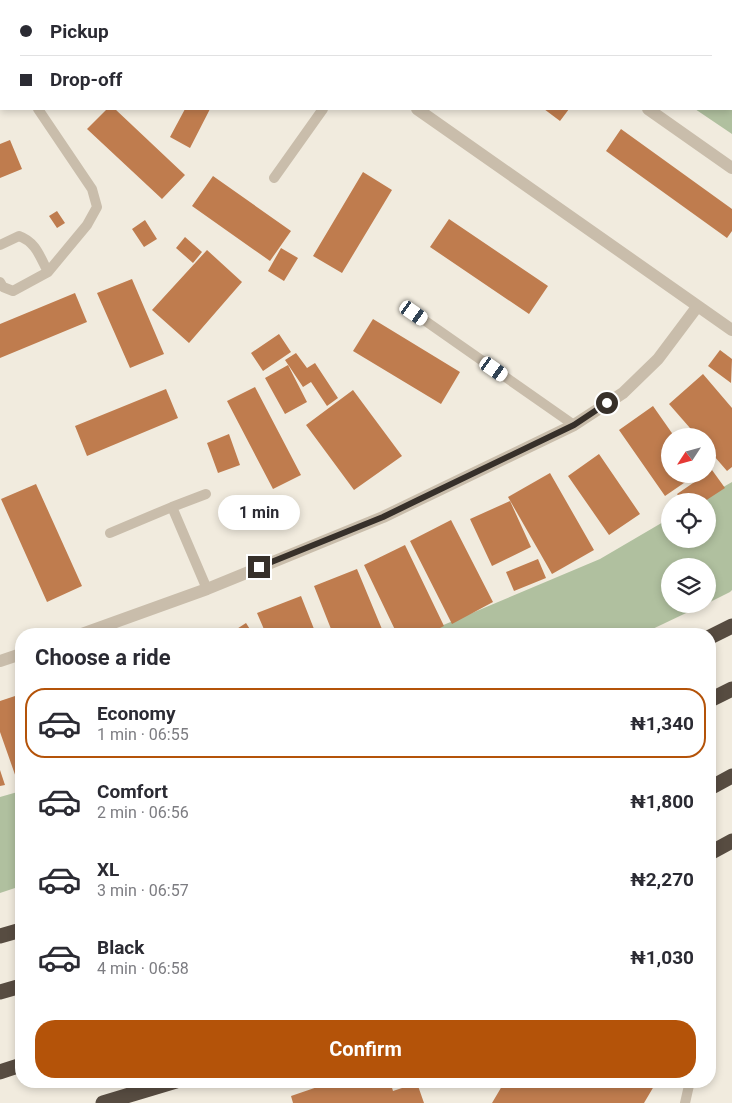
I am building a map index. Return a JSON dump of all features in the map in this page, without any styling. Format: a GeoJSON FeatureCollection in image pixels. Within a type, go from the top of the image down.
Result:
{"type":"FeatureCollection","features":[{"type":"Feature","properties":{"kind":"highway"},"geometry":{"type":"LineString","coordinates":[[716,634],[732,626]]}},
{"type":"Feature","properties":{"kind":"highway"},"geometry":{"type":"LineString","coordinates":[[716,697],[732,689]]}},
{"type":"Feature","properties":{"kind":"highway"},"geometry":{"type":"LineString","coordinates":[[716,785],[732,776]]}},
{"type":"Feature","properties":{"kind":"highway"},"geometry":{"type":"LineString","coordinates":[[716,850],[732,841]]}},
{"type":"Feature","properties":{"kind":"highway"},"geometry":{"type":"LineString","coordinates":[[0,936],[15,932]]}},
{"type":"Feature","properties":{"kind":"highway"},"geometry":{"type":"LineString","coordinates":[[0,992],[15,988]]}},
{"type":"Feature","properties":{"kind":"highway"},"geometry":{"type":"LineString","coordinates":[[0,1072],[15,1067]]}},
{"type":"Feature","properties":{"kind":"highway"},"geometry":{"type":"LineString","coordinates":[[103,1103],[153,1088]]}},
{"type":"Feature","properties":{"kind":"street"},"geometry":{"type":"LineString","coordinates":[[418,110],[732,330]]}},
{"type":"Feature","properties":{"kind":"street"},"geometry":{"type":"LineString","coordinates":[[649,110],[732,168]]}},
{"type":"Feature","properties":{"kind":"street"},"geometry":{"type":"LineString","coordinates":[[99,628],[206,589],[383,517],[574,425],[623,393],[658,359],[697,306]]}},
{"type":"Feature","properties":{"kind":"street"},"geometry":{"type":"LineString","coordinates":[[0,661],[15,656]]}},
{"type":"Feature","properties":{"kind":"lane"},"geometry":{"type":"LineString","coordinates":[[0,282],[2,287],[13,291],[48,272],[87,225],[97,207],[92,189],[39,110]]}},
{"type":"Feature","properties":{"kind":"lane"},"geometry":{"type":"LineString","coordinates":[[274,178],[322,110]]}},
{"type":"Feature","properties":{"kind":"lane"},"geometry":{"type":"LineString","coordinates":[[0,245],[19,236],[25,238],[32,242],[48,272]]}},
{"type":"Feature","properties":{"kind":"lane"},"geometry":{"type":"LineString","coordinates":[[414,313],[574,425]]}},
{"type":"Feature","properties":{"kind":"lane"},"geometry":{"type":"LineString","coordinates":[[110,533],[206,494]]}},
{"type":"Feature","properties":{"kind":"lane"},"geometry":{"type":"LineString","coordinates":[[172,507],[206,589]]}},
{"type":"Feature","properties":{"kind":"lane"},"geometry":{"type":"LineString","coordinates":[[685,1103],[688,1088]]}},
{"type":"Feature","properties":{"kind":"green space"},"geometry":{"type":"Polygon","coordinates":[[[696,110],[732,110],[732,134],[696,110]]]}},
{"type":"Feature","properties":{"kind":"green space"},"geometry":{"type":"Polygon","coordinates":[[[732,482],[732,590],[716,599],[716,558],[661,558],[661,613],[686,613],[655,628],[436,628],[600,559],[661,523],[661,548],[716,548],[716,493],[713,493],[732,482]]]}},
{"type":"Feature","properties":{"kind":"green space"},"geometry":{"type":"Polygon","coordinates":[[[15,793],[15,888],[0,893],[0,797],[15,793]]]}},
{"type":"Feature","properties":{"kind":"building"},"geometry":{"type":"Polygon","coordinates":[[[106,110],[116,110],[185,175],[162,199],[87,129],[106,110]]]}},
{"type":"Feature","properties":{"kind":"building"},"geometry":{"type":"Polygon","coordinates":[[[184,110],[209,110],[190,148],[170,137],[184,110]]]}},
{"type":"Feature","properties":{"kind":"building"},"geometry":{"type":"Polygon","coordinates":[[[545,110],[568,110],[560,121],[545,110]]]}},
{"type":"Feature","properties":{"kind":"building"},"geometry":{"type":"Polygon","coordinates":[[[621,129],[732,209],[732,231],[727,238],[606,151],[621,129]]]}},
{"type":"Feature","properties":{"kind":"building"},"geometry":{"type":"Polygon","coordinates":[[[10,140],[22,169],[0,178],[0,144],[10,140]]]}},
{"type":"Feature","properties":{"kind":"building"},"geometry":{"type":"Polygon","coordinates":[[[363,172],[392,190],[342,273],[313,256],[363,172]]]}},
{"type":"Feature","properties":{"kind":"building"},"geometry":{"type":"Polygon","coordinates":[[[213,176],[291,231],[270,261],[192,206],[213,176]]]}},
{"type":"Feature","properties":{"kind":"building"},"geometry":{"type":"Polygon","coordinates":[[[57,211],[65,223],[57,228],[49,216],[57,211]]]}},
{"type":"Feature","properties":{"kind":"building"},"geometry":{"type":"Polygon","coordinates":[[[449,219],[548,286],[529,314],[430,247],[449,219]]]}},
{"type":"Feature","properties":{"kind":"building"},"geometry":{"type":"Polygon","coordinates":[[[145,220],[157,239],[144,247],[132,229],[145,220]]]}},
{"type":"Feature","properties":{"kind":"building"},"geometry":{"type":"Polygon","coordinates":[[[185,237],[202,252],[193,263],[176,248],[185,237]]]}},
{"type":"Feature","properties":{"kind":"building"},"geometry":{"type":"Polygon","coordinates":[[[281,248],[298,258],[284,281],[268,271],[281,248]]]}},
{"type":"Feature","properties":{"kind":"building"},"geometry":{"type":"Polygon","coordinates":[[[207,250],[242,282],[189,343],[152,310],[207,250]]]}},
{"type":"Feature","properties":{"kind":"building"},"geometry":{"type":"Polygon","coordinates":[[[132,279],[164,354],[130,368],[97,293],[132,279]]]}},
{"type":"Feature","properties":{"kind":"building"},"geometry":{"type":"Polygon","coordinates":[[[75,293],[87,322],[0,358],[0,324],[75,293]]]}},
{"type":"Feature","properties":{"kind":"building"},"geometry":{"type":"Polygon","coordinates":[[[373,319],[460,372],[441,404],[353,351],[373,319]]]}},
{"type":"Feature","properties":{"kind":"building"},"geometry":{"type":"Polygon","coordinates":[[[279,334],[291,352],[263,371],[251,353],[279,334]]]}},
{"type":"Feature","properties":{"kind":"building"},"geometry":{"type":"Polygon","coordinates":[[[720,350],[732,359],[731,383],[708,366],[720,350]]]}},
{"type":"Feature","properties":{"kind":"building"},"geometry":{"type":"Polygon","coordinates":[[[296,353],[307,368],[315,363],[338,398],[327,406],[311,382],[303,387],[285,360],[296,353]]]}},
{"type":"Feature","properties":{"kind":"building"},"geometry":{"type":"Polygon","coordinates":[[[288,365],[307,402],[285,414],[265,378],[288,365]]]}},
{"type":"Feature","properties":{"kind":"building"},"geometry":{"type":"Polygon","coordinates":[[[703,374],[732,408],[732,467],[727,471],[716,458],[716,428],[690,428],[669,404],[703,374]]]}},
{"type":"Feature","properties":{"kind":"building"},"geometry":{"type":"Polygon","coordinates":[[[255,387],[301,475],[273,489],[227,401],[255,387]]]}},
{"type":"Feature","properties":{"kind":"building"},"geometry":{"type":"Polygon","coordinates":[[[166,389],[178,418],[87,456],[75,426],[166,389]]]}},
{"type":"Feature","properties":{"kind":"building"},"geometry":{"type":"Polygon","coordinates":[[[353,390],[402,456],[354,490],[306,425],[353,390]]]}},
{"type":"Feature","properties":{"kind":"building"},"geometry":{"type":"Polygon","coordinates":[[[653,406],[668,428],[661,428],[661,483],[684,483],[669,493],[663,493],[619,430],[653,406]]]}},
{"type":"Feature","properties":{"kind":"building"},"geometry":{"type":"Polygon","coordinates":[[[229,434],[240,465],[218,473],[207,443],[229,434]]]}},
{"type":"Feature","properties":{"kind":"building"},"geometry":{"type":"Polygon","coordinates":[[[599,454],[640,514],[609,535],[568,476],[599,454]]]}},
{"type":"Feature","properties":{"kind":"building"},"geometry":{"type":"Polygon","coordinates":[[[550,473],[594,550],[552,574],[508,497],[550,473]]]}},
{"type":"Feature","properties":{"kind":"building"},"geometry":{"type":"Polygon","coordinates":[[[716,476],[725,488],[716,494],[678,493],[693,483],[716,483],[716,476]]]}},
{"type":"Feature","properties":{"kind":"building"},"geometry":{"type":"Polygon","coordinates":[[[36,484],[82,586],[47,602],[1,499],[36,484]]]}},
{"type":"Feature","properties":{"kind":"building"},"geometry":{"type":"Polygon","coordinates":[[[510,501],[531,547],[492,566],[470,519],[510,501]]]}},
{"type":"Feature","properties":{"kind":"building"},"geometry":{"type":"Polygon","coordinates":[[[451,520],[493,602],[452,624],[410,541],[451,520]]]}},
{"type":"Feature","properties":{"kind":"building"},"geometry":{"type":"Polygon","coordinates":[[[405,545],[444,626],[440,628],[394,628],[364,565],[405,545]]]}},
{"type":"Feature","properties":{"kind":"building"},"geometry":{"type":"Polygon","coordinates":[[[538,559],[546,578],[514,591],[506,572],[538,559]]]}},
{"type":"Feature","properties":{"kind":"building"},"geometry":{"type":"Polygon","coordinates":[[[357,569],[382,628],[331,628],[314,586],[357,569]]]}},
{"type":"Feature","properties":{"kind":"building"},"geometry":{"type":"Polygon","coordinates":[[[301,596],[314,628],[263,628],[257,613],[301,596]]]}},
{"type":"Feature","properties":{"kind":"building"},"geometry":{"type":"Polygon","coordinates":[[[246,623],[249,628],[238,628],[246,623]]]}},
{"type":"Feature","properties":{"kind":"building"},"geometry":{"type":"Polygon","coordinates":[[[15,696],[15,775],[0,732],[0,701],[15,696]]]}},
{"type":"Feature","properties":{"kind":"building"},"geometry":{"type":"Polygon","coordinates":[[[0,770],[5,785],[0,786],[0,770]]]}},
{"type":"Feature","properties":{"kind":"building"},"geometry":{"type":"Polygon","coordinates":[[[314,1088],[392,1088],[393,1091],[402,1088],[419,1088],[424,1103],[293,1103],[291,1096],[314,1088]]]}},
{"type":"Feature","properties":{"kind":"building"},"geometry":{"type":"Polygon","coordinates":[[[501,1088],[653,1088],[644,1103],[492,1103],[501,1088]]]}},
{"type":"Feature","properties":{"kind":"route"},"geometry":{"type":"LineString","coordinates":[[259,567],[383,517],[574,425],[607,403]]}}]}
